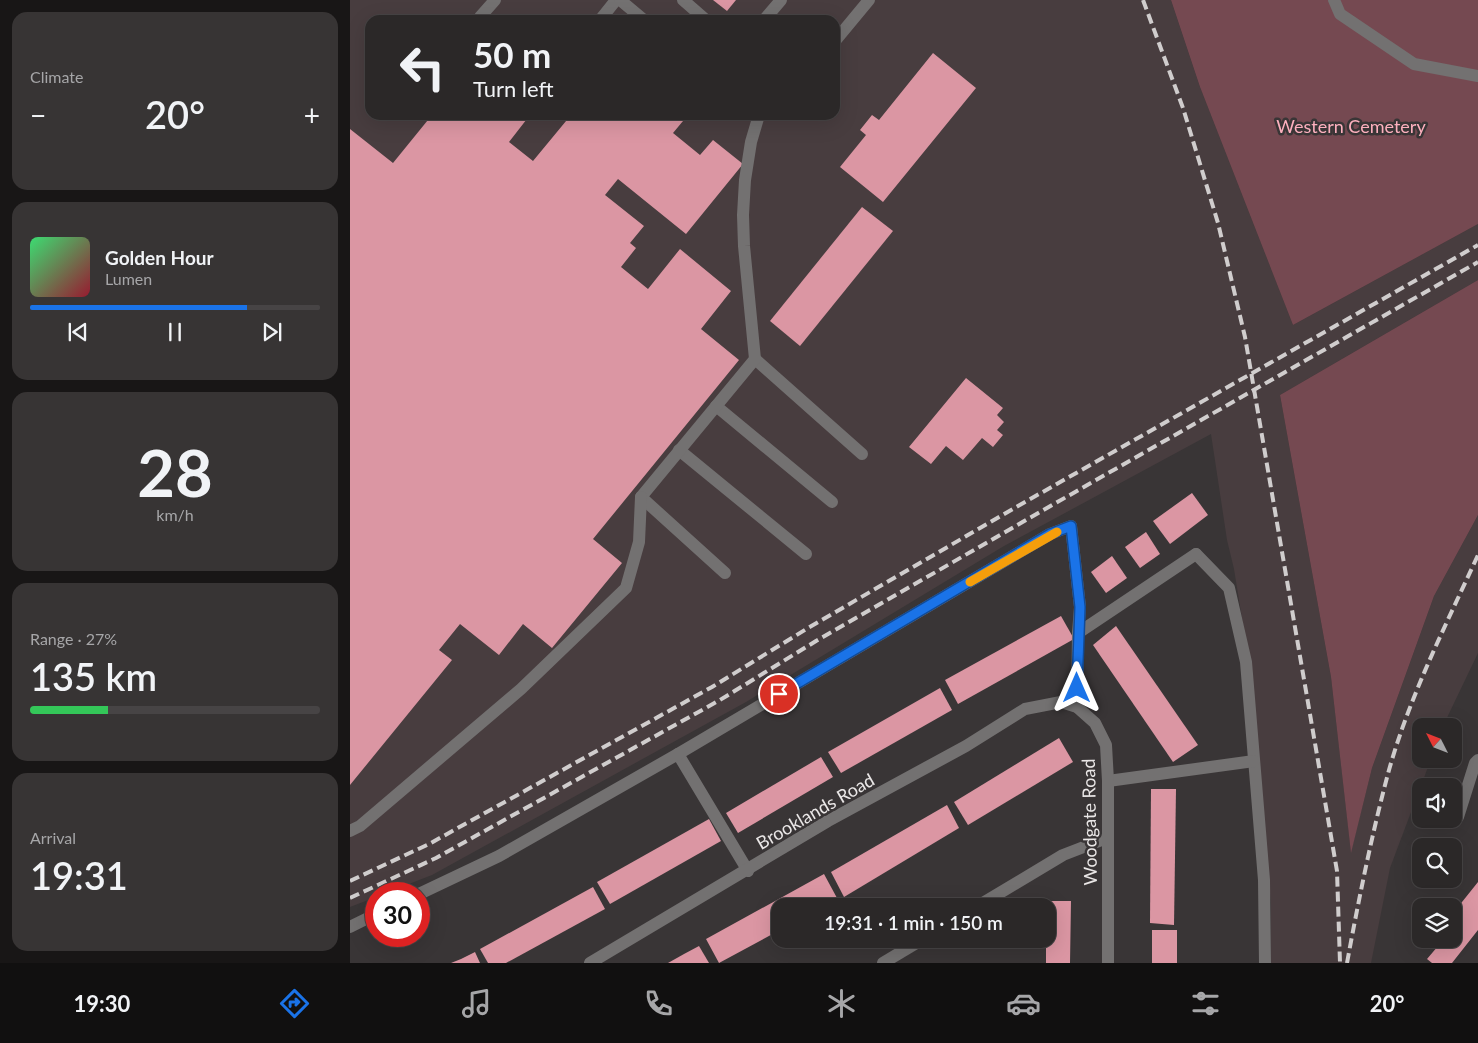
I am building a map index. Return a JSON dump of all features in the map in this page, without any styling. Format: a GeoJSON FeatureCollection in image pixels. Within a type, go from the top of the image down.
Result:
{"type":"FeatureCollection","features":[{"type":"Feature","properties":{"kind":"street"},"geometry":{"type":"LineString","coordinates":[[482,15],[495,0]]}},
{"type":"Feature","properties":{"kind":"street"},"geometry":{"type":"LineString","coordinates":[[604,15],[618,0],[638,15]]}},
{"type":"Feature","properties":{"kind":"street"},"geometry":{"type":"LineString","coordinates":[[683,0],[700,15]]}},
{"type":"Feature","properties":{"kind":"street"},"geometry":{"type":"LineString","coordinates":[[768,15],[780,0]]}},
{"type":"Feature","properties":{"kind":"street"},"geometry":{"type":"LineString","coordinates":[[840,35],[869,0]]}},
{"type":"Feature","properties":{"kind":"street"},"geometry":{"type":"LineString","coordinates":[[1334,0],[1340,14],[1414,64],[1478,76]]}},
{"type":"Feature","properties":{"kind":"street"},"geometry":{"type":"LineString","coordinates":[[758,120],[750,152],[743,215],[744,246],[755,359],[862,454]]}},
{"type":"Feature","properties":{"kind":"street"},"geometry":{"type":"LineString","coordinates":[[350,831],[360,826],[521,689],[626,588],[639,542],[641,497],[755,359]]}},
{"type":"Feature","properties":{"kind":"street"},"geometry":{"type":"LineString","coordinates":[[716,406],[832,502]]}},
{"type":"Feature","properties":{"kind":"street"},"geometry":{"type":"LineString","coordinates":[[679,450],[806,554]]}},
{"type":"Feature","properties":{"kind":"street"},"geometry":{"type":"LineString","coordinates":[[641,497],[725,573]]}},
{"type":"Feature","properties":{"kind":"street"},"geometry":{"type":"LineString","coordinates":[[430,889],[499,856],[678,754],[1042,539],[1071,526],[1080,607],[1077,706]]}},
{"type":"Feature","properties":{"kind":"street"},"geometry":{"type":"LineString","coordinates":[[1078,633],[1196,554],[1229,588],[1246,662],[1264,880],[1265,963]]}},
{"type":"Feature","properties":{"kind":"street","name":"Woodgate Road"},"geometry":{"type":"LineString","coordinates":[[1062,702],[1077,706],[1095,722],[1106,746],[1108,781],[1108,963]]}},
{"type":"Feature","properties":{"kind":"street","name":"Brooklands Road"},"geometry":{"type":"LineString","coordinates":[[590,963],[828,821],[966,746],[1025,709],[1062,702]]}},
{"type":"Feature","properties":{"kind":"street"},"geometry":{"type":"LineString","coordinates":[[678,754],[748,870]]}},
{"type":"Feature","properties":{"kind":"street"},"geometry":{"type":"LineString","coordinates":[[1108,781],[1254,760]]}},
{"type":"Feature","properties":{"kind":"street"},"geometry":{"type":"LineString","coordinates":[[1462,805],[1478,760]]}},
{"type":"Feature","properties":{"kind":"street"},"geometry":{"type":"LineString","coordinates":[[991,898],[1063,855],[1107,838]]}},
{"type":"Feature","properties":{"kind":"street"},"geometry":{"type":"LineString","coordinates":[[350,927],[365,920]]}},
{"type":"Feature","properties":{"kind":"street"},"geometry":{"type":"LineString","coordinates":[[883,963],[908,948]]}},
{"type":"Feature","properties":{"kind":"shaded area"},"geometry":{"type":"Polygon","coordinates":[[[350,0],[1171,0],[1200,87],[1293,325],[1478,224],[1478,280],[1280,395],[1331,677],[1351,851],[1372,768],[1434,596],[1478,515],[1478,653],[1447,718],[1412,718],[1412,768],[1428,768],[1424,778],[1412,778],[1412,810],[1390,868],[1371,963],[1271,963],[1271,904],[1251,674],[1234,569],[1227,540],[1211,434],[1004,546],[746,702],[432,875],[414,882],[365,882],[365,901],[350,907],[350,0]]]}},
{"type":"Feature","properties":{"kind":"green space","name":"Western Cemetery"},"geometry":{"type":"Polygon","coordinates":[[[1171,0],[1478,0],[1478,224],[1293,325],[1200,87],[1171,0]]]}},
{"type":"Feature","properties":{"kind":"green space"},"geometry":{"type":"Polygon","coordinates":[[[1478,280],[1478,515],[1434,596],[1372,768],[1351,853],[1331,677],[1280,395],[1478,280]]]}},
{"type":"Feature","properties":{"kind":"building"},"geometry":{"type":"Polygon","coordinates":[[[713,0],[736,0],[727,11],[713,0]]]}},
{"type":"Feature","properties":{"kind":"building"},"geometry":{"type":"Polygon","coordinates":[[[933,53],[976,88],[883,202],[840,167],[866,135],[860,130],[872,115],[879,120],[933,53]]]}},
{"type":"Feature","properties":{"kind":"building"},"geometry":{"type":"Polygon","coordinates":[[[428,120],[526,120],[509,142],[533,161],[567,120],[684,120],[673,133],[700,155],[713,140],[743,164],[686,234],[618,179],[605,195],[644,226],[630,243],[636,248],[621,267],[648,289],[680,249],[731,291],[701,329],[739,360],[593,539],[622,563],[552,648],[523,624],[499,655],[460,624],[439,650],[452,660],[350,785],[350,129],[393,163],[428,120]]]}},
{"type":"Feature","properties":{"kind":"building"},"geometry":{"type":"Polygon","coordinates":[[[862,207],[893,231],[800,346],[770,321],[862,207]]]}},
{"type":"Feature","properties":{"kind":"building"},"geometry":{"type":"Polygon","coordinates":[[[966,378],[1003,408],[997,415],[1004,422],[997,430],[1003,435],[993,447],[982,438],[963,460],[946,446],[931,464],[909,447],[966,378]]]}},
{"type":"Feature","properties":{"kind":"building"},"geometry":{"type":"Polygon","coordinates":[[[1192,493],[1208,515],[1170,544],[1153,521],[1192,493]]]}},
{"type":"Feature","properties":{"kind":"building"},"geometry":{"type":"Polygon","coordinates":[[[1146,532],[1160,554],[1140,568],[1125,547],[1146,532]]]}},
{"type":"Feature","properties":{"kind":"building"},"geometry":{"type":"Polygon","coordinates":[[[1112,556],[1127,578],[1106,593],[1091,572],[1112,556]]]}},
{"type":"Feature","properties":{"kind":"building"},"geometry":{"type":"Polygon","coordinates":[[[1061,616],[1074,639],[958,704],[945,680],[1061,616]]]}},
{"type":"Feature","properties":{"kind":"building"},"geometry":{"type":"Polygon","coordinates":[[[1116,626],[1198,745],[1173,762],[1093,645],[1116,626]]]}},
{"type":"Feature","properties":{"kind":"building"},"geometry":{"type":"Polygon","coordinates":[[[940,688],[952,710],[841,773],[828,752],[940,688]]]}},
{"type":"Feature","properties":{"kind":"building"},"geometry":{"type":"Polygon","coordinates":[[[1059,738],[1073,762],[968,825],[954,802],[1059,738]]]}},
{"type":"Feature","properties":{"kind":"building"},"geometry":{"type":"Polygon","coordinates":[[[821,757],[833,777],[738,833],[726,813],[821,757]]]}},
{"type":"Feature","properties":{"kind":"building"},"geometry":{"type":"Polygon","coordinates":[[[1151,789],[1176,789],[1174,925],[1150,923],[1151,789]]]}},
{"type":"Feature","properties":{"kind":"building"},"geometry":{"type":"Polygon","coordinates":[[[947,805],[959,828],[844,897],[831,872],[947,805]]]}},
{"type":"Feature","properties":{"kind":"building"},"geometry":{"type":"Polygon","coordinates":[[[709,819],[721,841],[610,904],[597,882],[709,819]]]}},
{"type":"Feature","properties":{"kind":"building"},"geometry":{"type":"Polygon","coordinates":[[[824,874],[837,898],[780,898],[824,874]]]}},
{"type":"Feature","properties":{"kind":"building"},"geometry":{"type":"Polygon","coordinates":[[[1478,882],[1478,930],[1452,963],[1432,963],[1427,959],[1436,948],[1462,948],[1462,902],[1478,882]]]}},
{"type":"Feature","properties":{"kind":"building"},"geometry":{"type":"Polygon","coordinates":[[[593,887],[605,909],[506,963],[488,963],[480,949],[593,887]]]}},
{"type":"Feature","properties":{"kind":"building"},"geometry":{"type":"Polygon","coordinates":[[[1056,901],[1071,901],[1070,963],[1046,963],[1046,948],[1056,948],[1056,901]]]}},
{"type":"Feature","properties":{"kind":"building"},"geometry":{"type":"Polygon","coordinates":[[[771,903],[771,935],[719,963],[706,939],[771,903]]]}},
{"type":"Feature","properties":{"kind":"building"},"geometry":{"type":"Polygon","coordinates":[[[1152,930],[1177,930],[1177,963],[1152,963],[1152,930]]]}},
{"type":"Feature","properties":{"kind":"building"},"geometry":{"type":"Polygon","coordinates":[[[699,946],[709,963],[668,963],[684,954],[699,946]]]}},
{"type":"Feature","properties":{"kind":"building"},"geometry":{"type":"Polygon","coordinates":[[[475,952],[480,963],[451,963],[461,959],[475,952]]]}},
{"type":"Feature","properties":{"kind":"railway"},"geometry":{"type":"LineString","coordinates":[[1143,0],[1183,108],[1218,223],[1245,337],[1337,871],[1340,963]]}},
{"type":"Feature","properties":{"kind":"railway"},"geometry":{"type":"LineString","coordinates":[[350,881],[429,844],[712,687],[808,628],[1018,506],[1478,245]]}},
{"type":"Feature","properties":{"kind":"railway"},"geometry":{"type":"LineString","coordinates":[[350,898],[436,858],[720,700],[816,641],[1478,262]]}},
{"type":"Feature","properties":{"kind":"railway"},"geometry":{"type":"LineString","coordinates":[[1347,963],[1371,842],[1389,770],[1418,687],[1478,555]]}},
{"type":"Feature","properties":{"kind":"slow traffic"},"geometry":{"type":"LineString","coordinates":[[970,582],[1050,534],[1057,532]]}},
{"type":"Feature","properties":{"kind":"route"},"geometry":{"type":"LineString","coordinates":[[779,694],[1050,534],[1071,526],[1080,607],[1077,688]]}}]}
